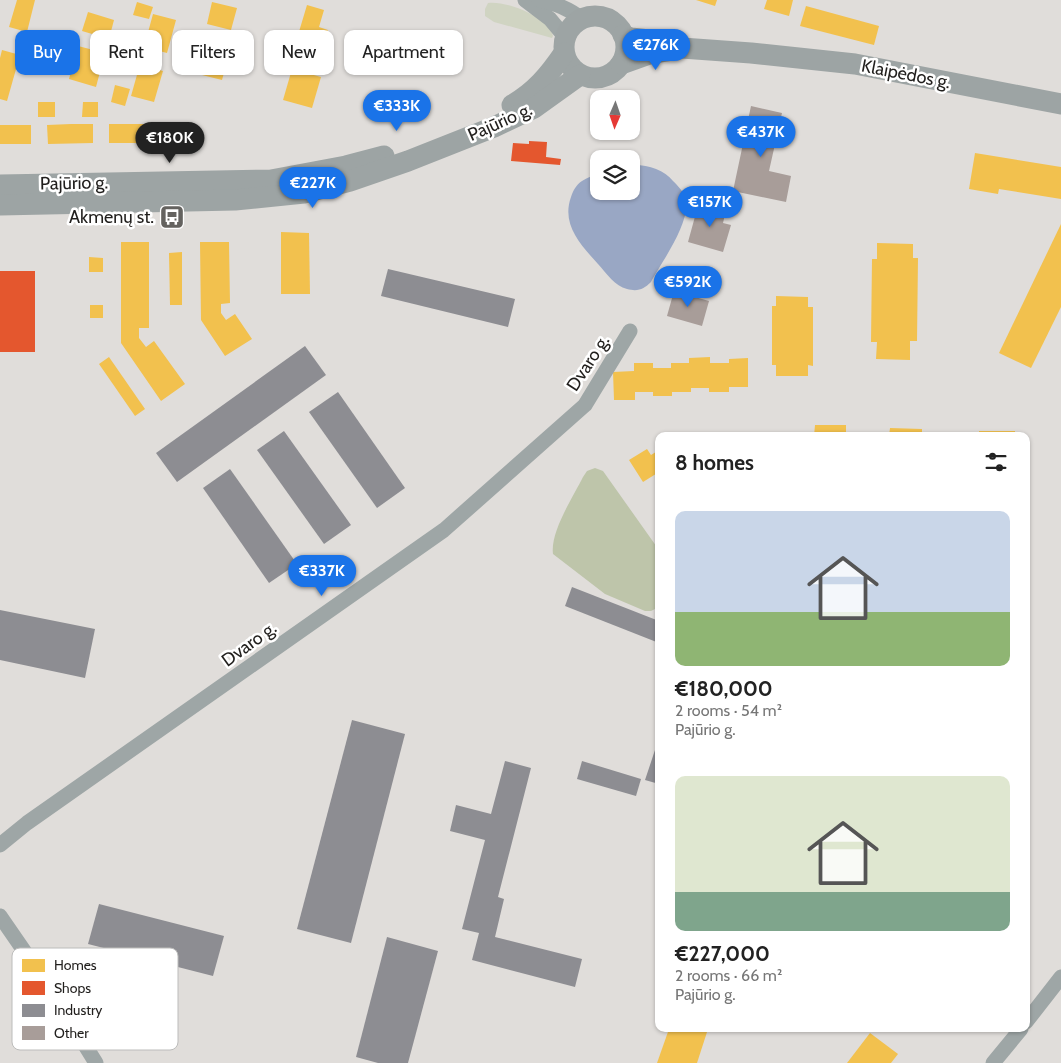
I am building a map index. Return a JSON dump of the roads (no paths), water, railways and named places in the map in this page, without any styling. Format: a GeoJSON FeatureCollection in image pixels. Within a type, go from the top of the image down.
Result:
{"type":"FeatureCollection","features":[{"type":"Feature","properties":{"kind":"main road"},"geometry":{"type":"LineString","coordinates":[[564,45],[567,62],[580,75],[589,78],[608,76],[621,64],[625,55],[626,45],[618,27],[601,17],[582,19]]}},
{"type":"Feature","properties":{"kind":"main road","name":"Pajūrio g."},"geometry":{"type":"LineString","coordinates":[[0,185],[271,180],[383,157],[420,144],[510,106],[527,96],[548,76],[564,45],[569,29],[582,19]]}},
{"type":"Feature","properties":{"kind":"main road"},"geometry":{"type":"LineString","coordinates":[[623,35],[682,48]]}},
{"type":"Feature","properties":{"kind":"main road"},"geometry":{"type":"LineString","coordinates":[[621,64],[649,54],[682,48]]}},
{"type":"Feature","properties":{"kind":"main road","name":"Klaipėdos g."},"geometry":{"type":"LineString","coordinates":[[682,48],[750,53],[878,68],[1061,104]]}},
{"type":"Feature","properties":{"kind":"main road","name":"Pajūrio g."},"geometry":{"type":"LineString","coordinates":[[0,206],[235,200],[304,193],[350,182],[494,127],[534,108],[580,75]]}},
{"type":"Feature","properties":{"kind":"street"},"geometry":{"type":"LineString","coordinates":[[525,0],[550,18],[564,45]]}},
{"type":"Feature","properties":{"kind":"street"},"geometry":{"type":"LineString","coordinates":[[539,0],[559,4],[571,10],[582,19]]}},
{"type":"Feature","properties":{"kind":"street","name":"Dvaro g."},"geometry":{"type":"LineString","coordinates":[[0,845],[27,823],[444,530],[585,404],[630,331]]}},
{"type":"Feature","properties":{"kind":"street"},"geometry":{"type":"LineString","coordinates":[[0,916],[22,948]]}},
{"type":"Feature","properties":{"kind":"street"},"geometry":{"type":"LineString","coordinates":[[1030,1017],[1061,977]]}},
{"type":"Feature","properties":{"kind":"street"},"geometry":{"type":"LineString","coordinates":[[1000,1061],[1018,1032]]}},
{"type":"Feature","properties":{"kind":"street"},"geometry":{"type":"LineString","coordinates":[[88,1050],[96,1063]]}},
{"type":"Feature","properties":{"kind":"water"},"geometry":{"type":"Polygon","coordinates":[[[640,165],[643,165],[665,173],[683,193],[686,206],[681,228],[651,282],[643,288],[638,290],[627,289],[615,282],[574,234],[569,217],[569,207],[575,188],[582,181],[590,177],[590,200],[640,200],[640,165]]]}},
{"type":"Feature","properties":{"kind":"place","name":"Akmenų st."},"geometry":{"type":"Point","coordinates":[172,217]}}]}
